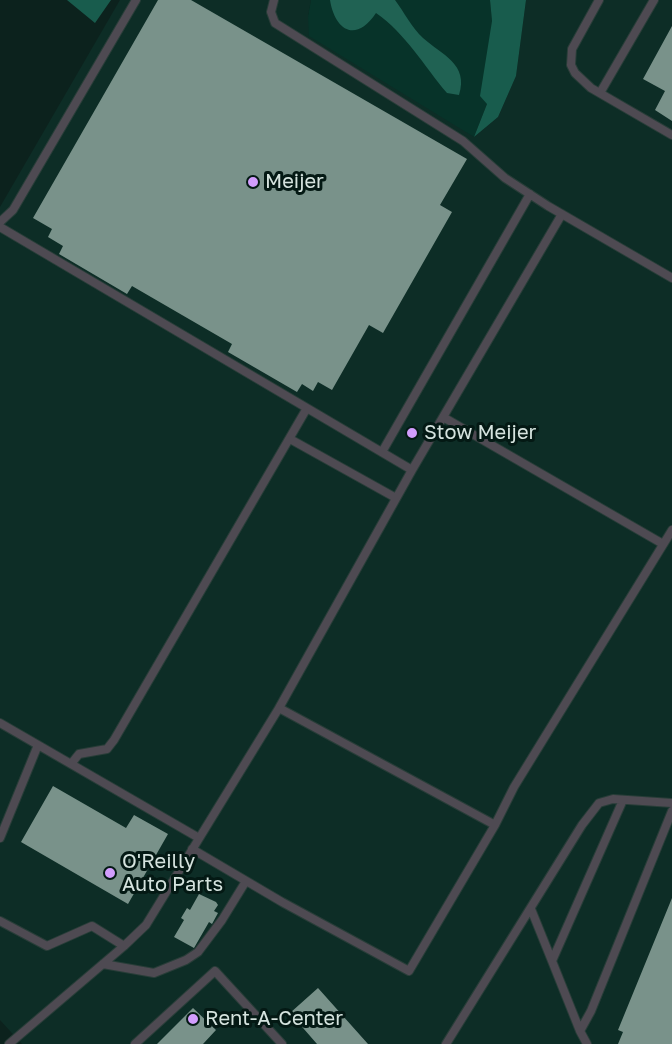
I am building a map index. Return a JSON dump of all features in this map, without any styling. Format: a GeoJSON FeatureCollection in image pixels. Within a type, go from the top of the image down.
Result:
{"type":"FeatureCollection","features":[{"type":"Feature","properties":{"kind":"lane"},"geometry":{"type":"LineString","coordinates":[[136,0],[13,210],[0,225],[412,470]]}},
{"type":"Feature","properties":{"kind":"lane"},"geometry":{"type":"LineString","coordinates":[[274,0],[271,12],[274,23],[463,141],[505,178],[672,278]]}},
{"type":"Feature","properties":{"kind":"lane"},"geometry":{"type":"LineString","coordinates":[[599,0],[572,50],[572,65],[575,74],[600,93],[672,135]]}},
{"type":"Feature","properties":{"kind":"lane"},"geometry":{"type":"LineString","coordinates":[[600,93],[654,0]]}},
{"type":"Feature","properties":{"kind":"lane"},"geometry":{"type":"LineString","coordinates":[[382,452],[530,194]]}},
{"type":"Feature","properties":{"kind":"lane"},"geometry":{"type":"LineString","coordinates":[[9,1044],[146,925],[279,708],[412,470],[562,214]]}},
{"type":"Feature","properties":{"kind":"lane"},"geometry":{"type":"LineString","coordinates":[[71,764],[79,754],[107,749],[114,740],[307,408]]}},
{"type":"Feature","properties":{"kind":"lane"},"geometry":{"type":"LineString","coordinates":[[443,417],[663,544]]}},
{"type":"Feature","properties":{"kind":"lane"},"geometry":{"type":"LineString","coordinates":[[290,439],[396,498]]}},
{"type":"Feature","properties":{"kind":"lane"},"geometry":{"type":"LineString","coordinates":[[192,849],[409,971],[495,825],[514,787],[672,530]]}},
{"type":"Feature","properties":{"kind":"lane"},"geometry":{"type":"LineString","coordinates":[[279,708],[495,825]]}},
{"type":"Feature","properties":{"kind":"lane"},"geometry":{"type":"LineString","coordinates":[[0,723],[199,838]]}},
{"type":"Feature","properties":{"kind":"lane"},"geometry":{"type":"LineString","coordinates":[[0,838],[38,745]]}},
{"type":"Feature","properties":{"kind":"lane"},"geometry":{"type":"LineString","coordinates":[[446,1044],[582,825],[599,803],[612,799],[672,803]]}},
{"type":"Feature","properties":{"kind":"lane"},"geometry":{"type":"LineString","coordinates":[[552,961],[623,800]]}},
{"type":"Feature","properties":{"kind":"lane"},"geometry":{"type":"LineString","coordinates":[[580,1031],[591,1011],[672,811]]}},
{"type":"Feature","properties":{"kind":"lane"},"geometry":{"type":"LineString","coordinates":[[103,964],[154,973],[186,960],[198,952],[222,920],[246,880]]}},
{"type":"Feature","properties":{"kind":"lane"},"geometry":{"type":"LineString","coordinates":[[531,909],[587,1044]]}},
{"type":"Feature","properties":{"kind":"lane"},"geometry":{"type":"LineString","coordinates":[[0,921],[47,946],[92,926],[124,946]]}},
{"type":"Feature","properties":{"kind":"lane"},"geometry":{"type":"LineString","coordinates":[[135,1044],[215,971],[282,1044]]}},
{"type":"Feature","properties":{"kind":"shaded area"},"geometry":{"type":"Polygon","coordinates":[[[67,0],[111,0],[95,23],[67,0]]]}},
{"type":"Feature","properties":{"kind":"shaded area"},"geometry":{"type":"Polygon","coordinates":[[[120,0],[311,0],[308,16],[474,137],[498,117],[516,76],[526,0],[672,0],[672,1044],[22,1044],[0,1020],[0,207],[120,0]]]}},
{"type":"Feature","properties":{"kind":"shaded area"},"geometry":{"type":"Polygon","coordinates":[[[311,0],[490,0],[492,21],[487,104],[474,137],[309,36],[308,16],[311,0]]]}},
{"type":"Feature","properties":{"kind":"shaded area"},"geometry":{"type":"Polygon","coordinates":[[[330,0],[395,0],[419,34],[452,61],[457,68],[461,84],[459,95],[447,93],[406,40],[387,21],[376,13],[361,28],[347,29],[341,26],[336,19],[330,0]]]}},
{"type":"Feature","properties":{"kind":"shaded area"},"geometry":{"type":"Polygon","coordinates":[[[490,0],[526,0],[516,76],[498,117],[474,137],[487,104],[480,96],[492,21],[490,0]]]}},
{"type":"Feature","properties":{"kind":"building","name":"Meijer"},"geometry":{"type":"Polygon","coordinates":[[[158,0],[191,0],[467,159],[440,205],[452,212],[383,333],[369,325],[332,390],[318,382],[313,391],[302,384],[297,392],[228,352],[232,344],[132,286],[127,294],[59,254],[63,246],[48,237],[52,229],[33,218],[158,0]]]}},
{"type":"Feature","properties":{"kind":"building"},"geometry":{"type":"Polygon","coordinates":[[[672,26],[672,121],[655,110],[665,91],[643,79],[672,26]]]}},
{"type":"Feature","properties":{"kind":"building","name":"O'Reilly Auto Parts"},"geometry":{"type":"Polygon","coordinates":[[[53,786],[126,828],[134,815],[168,834],[128,904],[21,842],[53,786]]]}},
{"type":"Feature","properties":{"kind":"building"},"geometry":{"type":"Polygon","coordinates":[[[199,894],[216,902],[218,905],[214,911],[218,913],[212,924],[209,922],[194,948],[174,937],[184,920],[181,918],[187,908],[190,910],[199,894]]]}},
{"type":"Feature","properties":{"kind":"building"},"geometry":{"type":"Polygon","coordinates":[[[672,898],[672,1044],[618,1044],[623,1032],[618,1030],[672,898]]]}},
{"type":"Feature","properties":{"kind":"building"},"geometry":{"type":"Polygon","coordinates":[[[318,988],[368,1044],[317,1044],[290,1013],[318,988]]]}},
{"type":"Feature","properties":{"kind":"building","name":"Rent-A-Center"},"geometry":{"type":"Polygon","coordinates":[[[193,1008],[216,1030],[203,1044],[157,1044],[193,1008]]]}},
{"type":"Feature","properties":{"kind":"place","name":"Meijer"},"geometry":{"type":"Point","coordinates":[253,182]}},
{"type":"Feature","properties":{"kind":"place","name":"Stow Meijer"},"geometry":{"type":"Point","coordinates":[412,433]}},
{"type":"Feature","properties":{"kind":"place","name":"O'Reilly Auto Parts"},"geometry":{"type":"Point","coordinates":[110,873]}},
{"type":"Feature","properties":{"kind":"place","name":"Rent-A-Center"},"geometry":{"type":"Point","coordinates":[193,1019]}}]}
